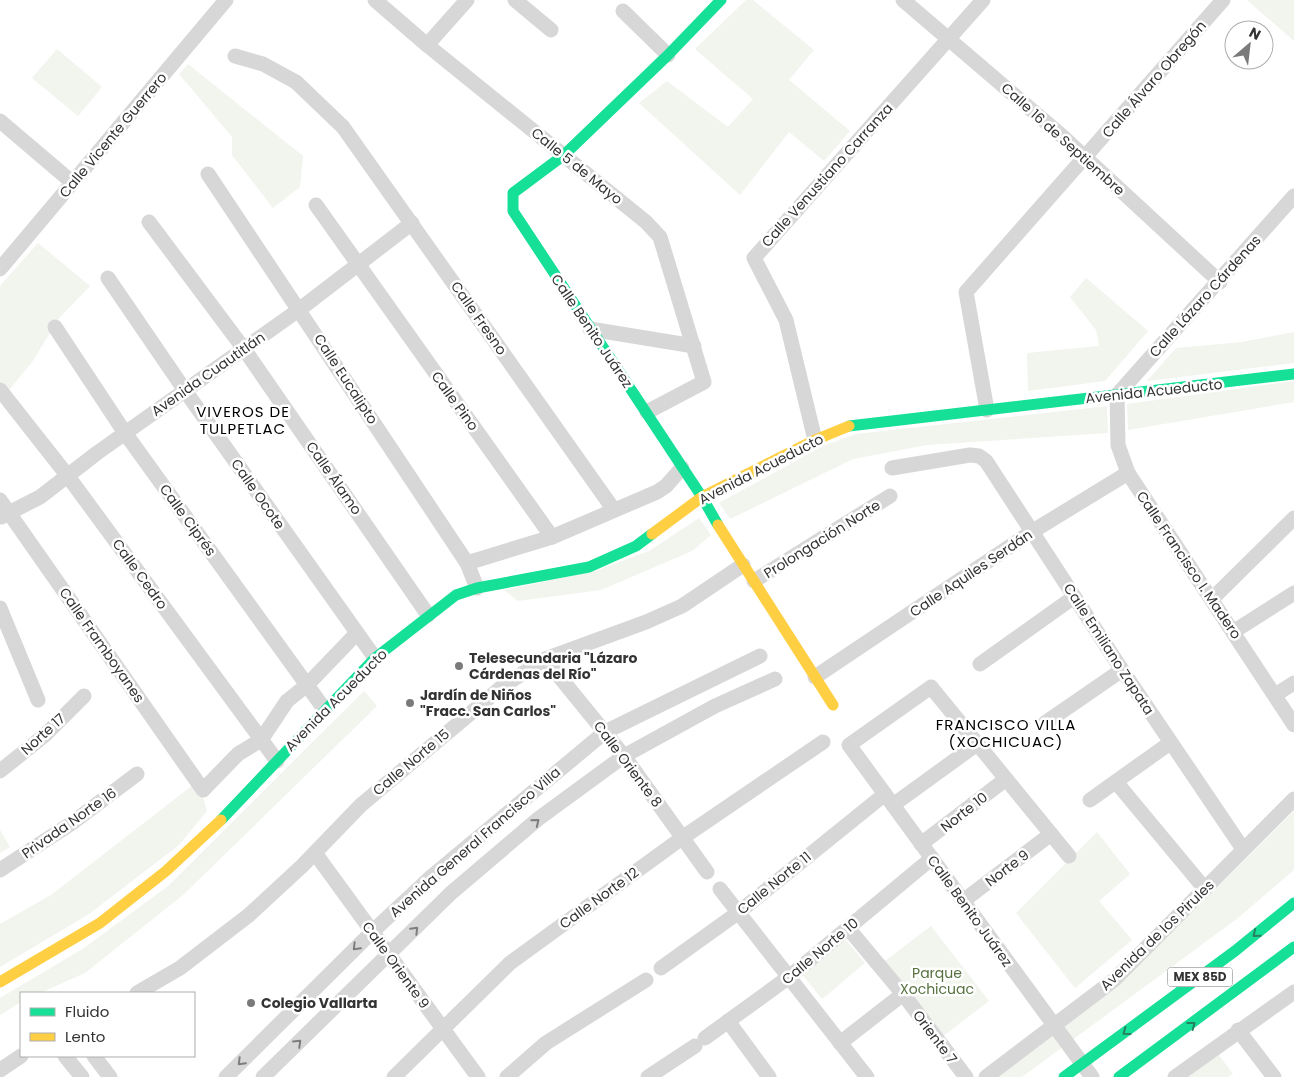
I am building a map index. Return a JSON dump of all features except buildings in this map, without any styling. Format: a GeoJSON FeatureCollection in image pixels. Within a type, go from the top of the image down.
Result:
{"type":"FeatureCollection","features":[{"type":"Feature","properties":{"kind":"main road","name":"Calle Benito Juárez"},"geometry":{"type":"LineString","coordinates":[[721,0],[668,55],[564,156],[513,193],[513,211],[647,412],[833,705]]}},
{"type":"Feature","properties":{"kind":"main road","name":"Avenida Acueducto"},"geometry":{"type":"LineString","coordinates":[[0,982],[100,923],[166,871],[223,818],[375,658],[456,595],[477,588],[590,567],[636,546],[702,497],[815,440],[852,425],[1117,395],[1168,392],[1294,374]]}},
{"type":"Feature","properties":{"kind":"main road","name":"MEX 85D"},"geometry":{"type":"LineString","coordinates":[[1066,1076],[1235,951],[1294,903]]}},
{"type":"Feature","properties":{"kind":"main road","name":"MEX 85D"},"geometry":{"type":"LineString","coordinates":[[1121,1075],[1294,947]]}},
{"type":"Feature","properties":{"kind":"street","name":"Calle Vicente Guerrero"},"geometry":{"type":"LineString","coordinates":[[0,269],[226,0]]}},
{"type":"Feature","properties":{"kind":"street","name":"Calle 5 de Mayo"},"geometry":{"type":"LineString","coordinates":[[375,0],[427,45],[646,222],[660,237],[704,382],[647,412]]}},
{"type":"Feature","properties":{"kind":"street"},"geometry":{"type":"LineString","coordinates":[[427,45],[467,0]]}},
{"type":"Feature","properties":{"kind":"street"},"geometry":{"type":"LineString","coordinates":[[515,0],[551,30]]}},
{"type":"Feature","properties":{"kind":"street","name":"Calle 16 de Septiembre"},"geometry":{"type":"LineString","coordinates":[[904,0],[1085,157],[1220,282]]}},
{"type":"Feature","properties":{"kind":"street"},"geometry":{"type":"LineString","coordinates":[[949,39],[983,0]]}},
{"type":"Feature","properties":{"kind":"street","name":"Calle Álvaro Obregón"},"geometry":{"type":"LineString","coordinates":[[987,410],[966,292],[1223,0]]}},
{"type":"Feature","properties":{"kind":"street"},"geometry":{"type":"LineString","coordinates":[[623,11],[668,55]]}},
{"type":"Feature","properties":{"kind":"street","name":"Calle Venustiano Carranza"},"geometry":{"type":"LineString","coordinates":[[815,440],[786,320],[754,258],[949,39]]}},
{"type":"Feature","properties":{"kind":"street","name":"Calle Fresno"},"geometry":{"type":"LineString","coordinates":[[235,56],[263,64],[296,82],[344,127],[614,510]]}},
{"type":"Feature","properties":{"kind":"street"},"geometry":{"type":"LineString","coordinates":[[0,121],[73,183]]}},
{"type":"Feature","properties":{"kind":"street","name":"Calle Eucalipto"},"geometry":{"type":"LineString","coordinates":[[208,174],[300,309],[467,563],[477,588]]}},
{"type":"Feature","properties":{"kind":"street","name":"Calle Lázaro Cárdenas"},"geometry":{"type":"LineString","coordinates":[[1117,395],[1167,336],[1220,282],[1294,196]]}},
{"type":"Feature","properties":{"kind":"street","name":"Calle Pino"},"geometry":{"type":"LineString","coordinates":[[316,205],[552,537]]}},
{"type":"Feature","properties":{"kind":"street","name":"Calle Álamo"},"geometry":{"type":"LineString","coordinates":[[149,222],[244,349],[428,615]]}},
{"type":"Feature","properties":{"kind":"street","name":"Avenida Cuautitlán"},"geometry":{"type":"LineString","coordinates":[[4,516],[40,497],[125,433],[186,392],[300,309],[412,223]]}},
{"type":"Feature","properties":{"kind":"street","name":"Calle Ocote"},"geometry":{"type":"LineString","coordinates":[[108,278],[186,392],[375,658]]}},
{"type":"Feature","properties":{"kind":"street","name":"Calle Ciprés"},"geometry":{"type":"LineString","coordinates":[[55,327],[125,433],[325,710]]}},
{"type":"Feature","properties":{"kind":"street"},"geometry":{"type":"LineString","coordinates":[[590,329],[694,346]]}},
{"type":"Feature","properties":{"kind":"street","name":"Calle Cedro"},"geometry":{"type":"LineString","coordinates":[[0,390],[67,475],[277,761]]}},
{"type":"Feature","properties":{"kind":"street","name":"Calle Francisco I. Madero"},"geometry":{"type":"LineString","coordinates":[[1117,395],[1118,445],[1128,473],[1294,725]]}},
{"type":"Feature","properties":{"kind":"street","name":"Calle Emiliano Zapata"},"geometry":{"type":"LineString","coordinates":[[892,468],[970,455],[979,456],[986,462],[1033,531],[1170,743],[1243,850]]}},
{"type":"Feature","properties":{"kind":"street"},"geometry":{"type":"LineString","coordinates":[[467,563],[552,537],[656,492],[666,486],[682,468]]}},
{"type":"Feature","properties":{"kind":"street","name":"Calle Aquiles Serdán"},"geometry":{"type":"LineString","coordinates":[[816,677],[1033,531],[1128,473]]}},
{"type":"Feature","properties":{"kind":"street","name":"Prolongación Norte"},"geometry":{"type":"LineString","coordinates":[[754,581],[890,496]]}},
{"type":"Feature","properties":{"kind":"street","name":"Calle Framboyanes"},"geometry":{"type":"LineString","coordinates":[[0,500],[4,516],[203,790]]}},
{"type":"Feature","properties":{"kind":"street"},"geometry":{"type":"LineString","coordinates":[[1212,599],[1294,518]]}},
{"type":"Feature","properties":{"kind":"street","name":"Calle Norte 15"},"geometry":{"type":"LineString","coordinates":[[138,992],[180,968],[249,915],[315,853],[361,805],[503,686],[545,659],[646,622],[682,606],[743,565]]}},
{"type":"Feature","properties":{"kind":"street"},"geometry":{"type":"LineString","coordinates":[[1233,632],[1294,592]]}},
{"type":"Feature","properties":{"kind":"street"},"geometry":{"type":"LineString","coordinates":[[980,664],[1074,597]]}},
{"type":"Feature","properties":{"kind":"street"},"geometry":{"type":"LineString","coordinates":[[0,608],[38,700]]}},
{"type":"Feature","properties":{"kind":"street","name":"Avenida Acueducto"},"geometry":{"type":"LineString","coordinates":[[203,790],[238,754],[261,740],[287,701],[307,685],[357,633]]}},
{"type":"Feature","properties":{"kind":"street","name":"Avenida General Francisco Villa"},"geometry":{"type":"LineString","coordinates":[[226,1077],[372,932],[431,878],[605,732],[760,656]]}},
{"type":"Feature","properties":{"kind":"street","name":"Calle Oriente 8"},"geometry":{"type":"LineString","coordinates":[[545,659],[624,756],[707,872]]}},
{"type":"Feature","properties":{"kind":"street"},"geometry":{"type":"LineString","coordinates":[[1045,723],[1122,670]]}},
{"type":"Feature","properties":{"kind":"street","name":"Avenida General Francisco Villa"},"geometry":{"type":"LineString","coordinates":[[263,1077],[466,880],[538,819],[624,756],[715,706],[775,679]]}},
{"type":"Feature","properties":{"kind":"street"},"geometry":{"type":"LineString","coordinates":[[1275,696],[1294,683]]}},
{"type":"Feature","properties":{"kind":"street","name":"Calle Benito Juárez"},"geometry":{"type":"LineString","coordinates":[[977,744],[931,687],[849,745],[1092,1077]]}},
{"type":"Feature","properties":{"kind":"street","name":"Norte 17"},"geometry":{"type":"LineString","coordinates":[[0,771],[45,735],[84,696]]}},
{"type":"Feature","properties":{"kind":"street","name":"Calle Norte 12"},"geometry":{"type":"LineString","coordinates":[[394,1077],[510,963],[682,838],[822,742]]}},
{"type":"Feature","properties":{"kind":"street"},"geometry":{"type":"LineString","coordinates":[[1090,800],[1170,743]]}},
{"type":"Feature","properties":{"kind":"street"},"geometry":{"type":"LineString","coordinates":[[977,744],[1068,856]]}},
{"type":"Feature","properties":{"kind":"street","name":"Calle Norte 11"},"geometry":{"type":"LineString","coordinates":[[661,968],[889,800],[977,744]]}},
{"type":"Feature","properties":{"kind":"street","name":"Privada Norte 16"},"geometry":{"type":"LineString","coordinates":[[0,870],[72,823],[137,774]]}},
{"type":"Feature","properties":{"kind":"street","name":"Norte 10"},"geometry":{"type":"LineString","coordinates":[[922,844],[1006,779]]}},
{"type":"Feature","properties":{"kind":"street"},"geometry":{"type":"LineString","coordinates":[[1116,782],[1205,889]]}},
{"type":"Feature","properties":{"kind":"street","name":"Avenida de los Pirules"},"geometry":{"type":"LineString","coordinates":[[986,1077],[1114,980],[1294,799]]}},
{"type":"Feature","properties":{"kind":"street","name":"Norte 9"},"geometry":{"type":"LineString","coordinates":[[963,901],[1051,834]]}},
{"type":"Feature","properties":{"kind":"street","name":"Calle Oriente 9"},"geometry":{"type":"LineString","coordinates":[[315,853],[441,1029],[478,1077]]}},
{"type":"Feature","properties":{"kind":"street","name":"Calle Norte 10"},"geometry":{"type":"LineString","coordinates":[[648,1077],[700,1042],[789,977],[932,858]]}},
{"type":"Feature","properties":{"kind":"street"},"geometry":{"type":"LineString","coordinates":[[720,889],[867,1077]]}},
{"type":"Feature","properties":{"kind":"street","name":"Oriente 7"},"geometry":{"type":"LineString","coordinates":[[848,928],[903,994],[966,1077]]}},
{"type":"Feature","properties":{"kind":"street"},"geometry":{"type":"LineString","coordinates":[[507,1077],[546,1043],[646,980]]}},
{"type":"Feature","properties":{"kind":"street"},"geometry":{"type":"LineString","coordinates":[[1175,1077],[1238,1030],[1294,992]]}},
{"type":"Feature","properties":{"kind":"street"},"geometry":{"type":"LineString","coordinates":[[840,1043],[903,994]]}},
{"type":"Feature","properties":{"kind":"street"},"geometry":{"type":"LineString","coordinates":[[728,1021],[769,1077]]}},
{"type":"Feature","properties":{"kind":"street"},"geometry":{"type":"LineString","coordinates":[[1238,1030],[1274,1077]]}},
{"type":"Feature","properties":{"kind":"street"},"geometry":{"type":"LineString","coordinates":[[0,1070],[20,1057]]}},
{"type":"Feature","properties":{"kind":"street"},"geometry":{"type":"LineString","coordinates":[[66,1057],[82,1077]]}},
{"type":"Feature","properties":{"kind":"street"},"geometry":{"type":"LineString","coordinates":[[95,1057],[110,1077]]}},
{"type":"Feature","properties":{"kind":"green space"},"geometry":{"type":"Polygon","coordinates":[[[746,0],[753,0],[814,50],[789,80],[850,131],[824,161],[789,132],[740,195],[639,103],[667,81],[728,127],[753,99],[695,49],[746,0]]]}},
{"type":"Feature","properties":{"kind":"green space"},"geometry":{"type":"Polygon","coordinates":[[[1247,0],[1294,0],[1294,41],[1274,24],[1274,20],[1270,20],[1247,0]]]}},
{"type":"Feature","properties":{"kind":"green space"},"geometry":{"type":"Polygon","coordinates":[[[57,49],[102,87],[78,116],[32,78],[57,49]]]}},
{"type":"Feature","properties":{"kind":"green space"},"geometry":{"type":"Polygon","coordinates":[[[188,64],[303,156],[300,187],[273,208],[232,155],[232,137],[179,74],[188,64]]]}},
{"type":"Feature","properties":{"kind":"green space"},"geometry":{"type":"Polygon","coordinates":[[[38,243],[90,286],[60,317],[32,362],[0,401],[0,286],[38,243]]]}},
{"type":"Feature","properties":{"kind":"green space"},"geometry":{"type":"Polygon","coordinates":[[[1086,278],[1148,331],[1105,381],[1028,391],[1027,353],[1099,346],[1096,330],[1070,297],[1086,278]]]}},
{"type":"Feature","properties":{"kind":"green space"},"geometry":{"type":"Polygon","coordinates":[[[1294,332],[1294,363],[1147,381],[1176,348],[1242,342],[1294,332]]]}},
{"type":"Feature","properties":{"kind":"green space"},"geometry":{"type":"Polygon","coordinates":[[[1294,381],[1294,402],[1128,430],[1127,404],[1294,381]]]}},
{"type":"Feature","properties":{"kind":"green space"},"geometry":{"type":"Polygon","coordinates":[[[1107,406],[1108,433],[927,445],[853,459],[730,519],[719,503],[823,446],[856,434],[1107,406]]]}},
{"type":"Feature","properties":{"kind":"green space"},"geometry":{"type":"Polygon","coordinates":[[[699,518],[711,535],[692,551],[601,590],[518,601],[504,590],[595,571],[649,551],[699,518]]]}},
{"type":"Feature","properties":{"kind":"green space"},"geometry":{"type":"Polygon","coordinates":[[[364,691],[377,706],[183,895],[85,973],[42,992],[20,992],[20,1003],[0,1015],[0,998],[84,948],[168,886],[364,691]]]}},
{"type":"Feature","properties":{"kind":"green space"},"geometry":{"type":"Polygon","coordinates":[[[193,785],[203,797],[207,811],[179,845],[89,914],[0,967],[0,924],[51,895],[193,785]]]}},
{"type":"Feature","properties":{"kind":"green space"},"geometry":{"type":"Polygon","coordinates":[[[1294,811],[1294,870],[1238,918],[1022,1077],[998,1077],[1115,989],[1294,811]]]}},
{"type":"Feature","properties":{"kind":"green space"},"geometry":{"type":"Polygon","coordinates":[[[0,830],[10,847],[0,853],[0,830]]]}},
{"type":"Feature","properties":{"kind":"green space"},"geometry":{"type":"Polygon","coordinates":[[[1097,832],[1130,874],[1099,901],[1132,940],[1075,988],[1016,913],[1097,832]]]}},
{"type":"Feature","properties":{"kind":"green space","name":"Parque Xochicuac"},"geometry":{"type":"Polygon","coordinates":[[[931,926],[989,1001],[942,1037],[885,961],[931,926]]]}},
{"type":"Feature","properties":{"kind":"green space"},"geometry":{"type":"Polygon","coordinates":[[[844,938],[865,963],[822,999],[801,973],[844,938]]]}},
{"type":"Feature","properties":{"kind":"green space"},"geometry":{"type":"Polygon","coordinates":[[[1218,1054],[1233,1074],[1228,1077],[1187,1077],[1218,1054]]]}},
{"type":"Feature","properties":{"kind":"traffic: fast"},"geometry":{"type":"LineString","coordinates":[[718,525],[702,497],[513,211],[513,193],[564,155],[668,55],[721,0]]}},
{"type":"Feature","properties":{"kind":"traffic: fast"},"geometry":{"type":"LineString","coordinates":[[849,426],[1294,374]]}},
{"type":"Feature","properties":{"kind":"traffic: fast"},"geometry":{"type":"LineString","coordinates":[[221,820],[375,658],[456,595],[477,588],[589,567],[636,546],[652,534]]}},
{"type":"Feature","properties":{"kind":"traffic: fast"},"geometry":{"type":"LineString","coordinates":[[1064,1077],[1235,951],[1294,903]]}},
{"type":"Feature","properties":{"kind":"traffic: fast"},"geometry":{"type":"LineString","coordinates":[[1119,1077],[1294,947]]}},
{"type":"Feature","properties":{"kind":"traffic: slow"},"geometry":{"type":"LineString","coordinates":[[652,534],[702,497],[815,440],[849,426]]}},
{"type":"Feature","properties":{"kind":"traffic: slow"},"geometry":{"type":"LineString","coordinates":[[718,525],[833,705]]}},
{"type":"Feature","properties":{"kind":"traffic: slow"},"geometry":{"type":"LineString","coordinates":[[0,982],[100,923],[166,871],[221,820]]}},
{"type":"Feature","properties":{"kind":"place","name":"Telesecundaria \"Lázaro Cárdenas del Río\""},"geometry":{"type":"Point","coordinates":[459,666]}},
{"type":"Feature","properties":{"kind":"place","name":"Jardín de Niños \"Fracc. San Carlos\""},"geometry":{"type":"Point","coordinates":[410,703]}},
{"type":"Feature","properties":{"kind":"place","name":"Colegio Vallarta"},"geometry":{"type":"Point","coordinates":[251,1003]}},
{"type":"Feature","properties":{"kind":"district","name":"VIVEROS DE TULPETLAC"},"geometry":{"type":"Point","coordinates":[243,420]}},
{"type":"Feature","properties":{"kind":"district","name":"FRANCISCO VILLA (XOCHICUAC)"},"geometry":{"type":"Point","coordinates":[1006,734]}}]}
